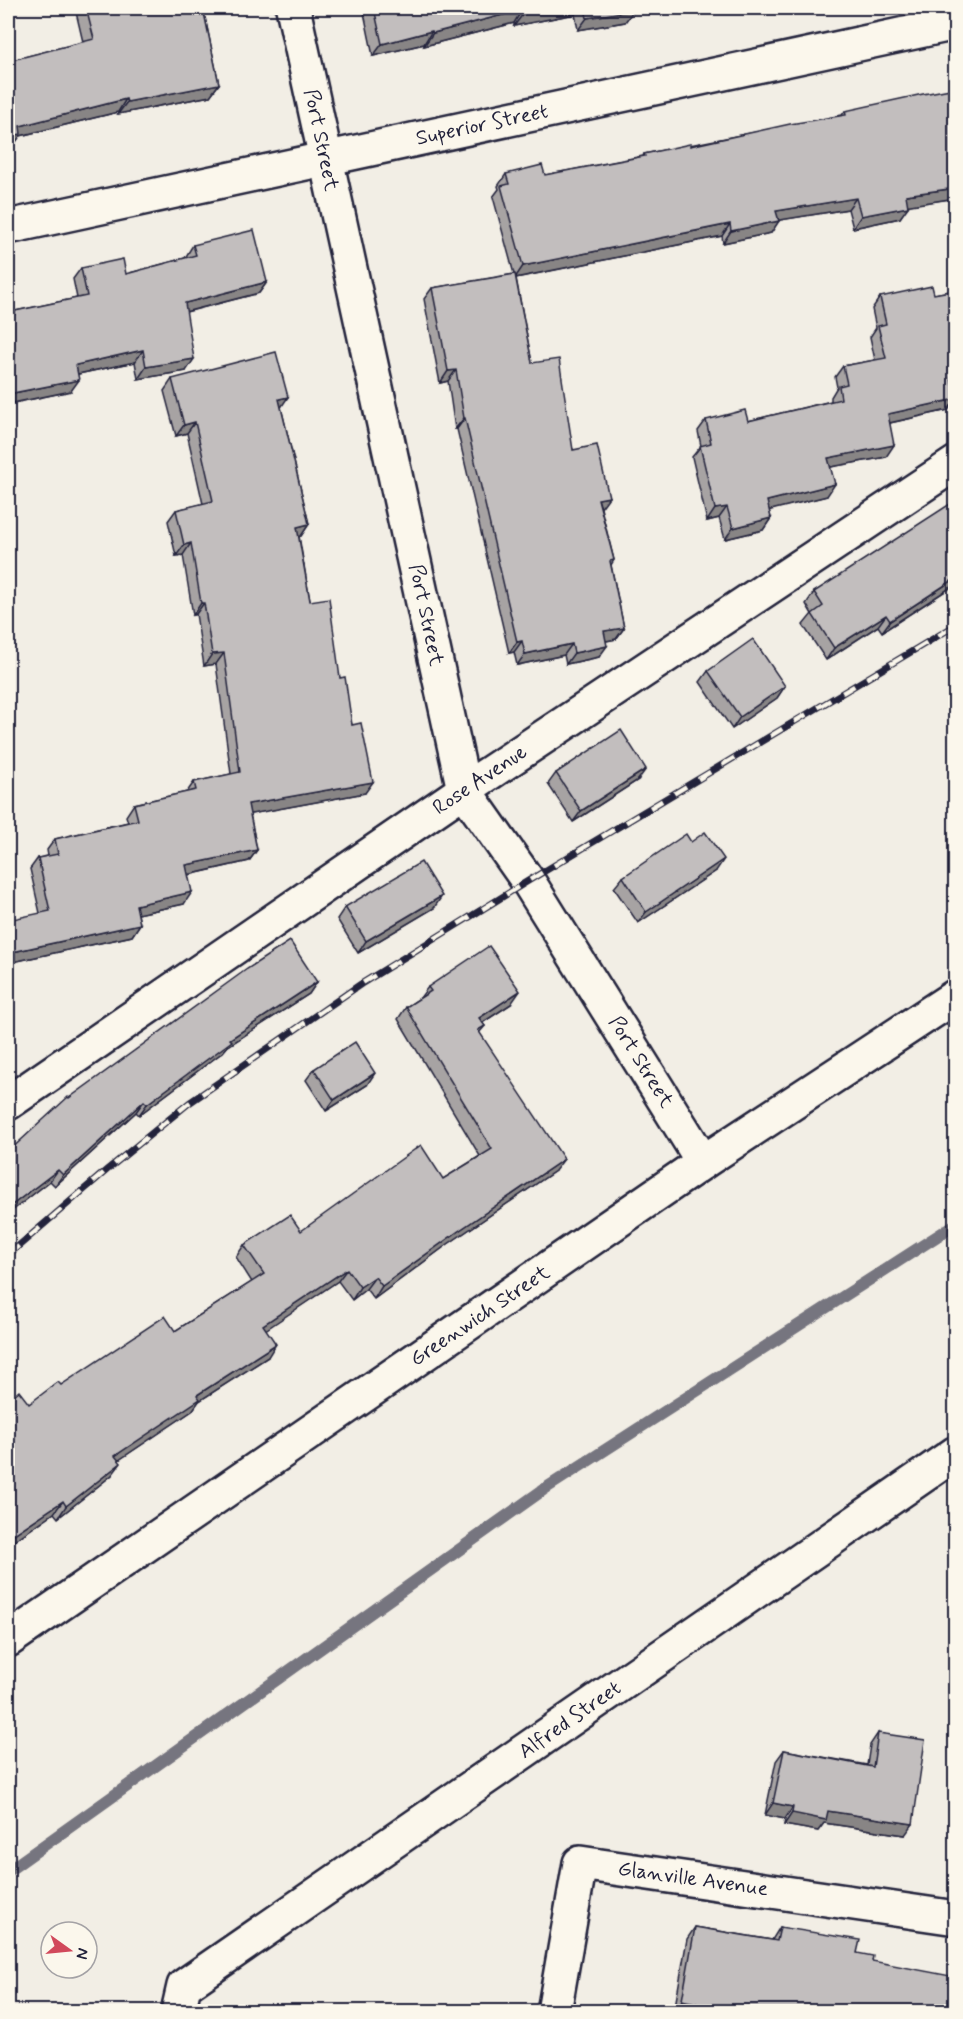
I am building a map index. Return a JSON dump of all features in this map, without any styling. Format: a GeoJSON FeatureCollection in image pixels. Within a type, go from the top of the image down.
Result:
{"type":"FeatureCollection","features":[{"type":"Feature","properties":{"kind":"street","name":"Port Street"},"geometry":{"type":"LineString","coordinates":[[293,8],[464,790],[528,881],[703,1162]]}},
{"type":"Feature","properties":{"kind":"street","name":"Superior Street"},"geometry":{"type":"LineString","coordinates":[[8,227],[956,22]]}},
{"type":"Feature","properties":{"kind":"street","name":"Rose Avenue"},"geometry":{"type":"LineString","coordinates":[[8,1103],[464,790],[956,463]]}},
{"type":"Feature","properties":{"kind":"street","name":"Greenwich Street"},"geometry":{"type":"LineString","coordinates":[[8,1640],[703,1162],[956,996]]}},
{"type":"Feature","properties":{"kind":"street","name":"Alfred Street"},"geometry":{"type":"LineString","coordinates":[[181,1999],[956,1453]]}},
{"type":"Feature","properties":{"kind":"street","name":"Glanville Avenue"},"geometry":{"type":"LineString","coordinates":[[554,2012],[580,1863],[956,1918]]}},
{"type":"Feature","properties":{"kind":"building"},"geometry":{"type":"Polygon","coordinates":[[[86,8],[203,8],[219,84],[127,102],[126,99],[20,126],[21,134],[8,137],[8,61],[94,39],[86,8]]]}},
{"type":"Feature","properties":{"kind":"building"},"geometry":{"type":"Polygon","coordinates":[[[374,8],[553,8],[523,14],[522,10],[382,44],[374,8]]]}},
{"type":"Feature","properties":{"kind":"building"},"geometry":{"type":"Polygon","coordinates":[[[585,8],[634,8],[634,10],[587,18],[585,8]]]}},
{"type":"Feature","properties":{"kind":"building"},"geometry":{"type":"Polygon","coordinates":[[[956,88],[956,188],[906,195],[908,207],[861,216],[856,198],[776,211],[779,221],[731,231],[730,224],[523,266],[501,186],[509,184],[506,174],[542,165],[545,175],[645,156],[644,154],[690,144],[690,146],[790,124],[846,115],[845,111],[956,88]]]}},
{"type":"Feature","properties":{"kind":"building"},"geometry":{"type":"Polygon","coordinates":[[[254,230],[267,282],[185,303],[194,359],[146,367],[143,350],[76,365],[79,380],[8,394],[8,316],[15,314],[15,311],[87,296],[81,268],[123,259],[126,274],[196,255],[193,245],[254,230]]]}},
{"type":"Feature","properties":{"kind":"building"},"geometry":{"type":"Polygon","coordinates":[[[515,274],[532,363],[559,359],[573,450],[597,445],[609,497],[598,499],[614,560],[610,561],[624,628],[604,631],[607,646],[574,653],[572,644],[525,654],[522,641],[517,642],[464,418],[456,370],[448,371],[432,288],[515,274]]]}},
{"type":"Feature","properties":{"kind":"building"},"geometry":{"type":"Polygon","coordinates":[[[932,286],[934,294],[956,290],[956,377],[951,378],[956,399],[888,414],[894,445],[828,458],[835,484],[767,501],[771,518],[733,528],[727,507],[715,509],[700,446],[711,443],[706,420],[745,410],[748,421],[841,399],[839,386],[847,384],[843,366],[886,358],[878,326],[886,324],[880,297],[932,286]]]}},
{"type":"Feature","properties":{"kind":"building"},"geometry":{"type":"Polygon","coordinates":[[[276,352],[288,397],[279,399],[309,524],[297,527],[310,601],[329,598],[340,678],[345,677],[352,725],[361,723],[373,782],[248,804],[257,850],[186,865],[192,892],[136,905],[140,924],[8,953],[8,920],[50,911],[38,858],[58,854],[55,839],[138,820],[134,804],[196,790],[194,782],[240,772],[224,653],[212,654],[191,543],[184,545],[176,510],[213,501],[195,422],[184,425],[172,379],[276,352]]]}},
{"type":"Feature","properties":{"kind":"building"},"geometry":{"type":"Polygon","coordinates":[[[950,504],[956,512],[956,578],[890,621],[886,615],[834,648],[812,614],[823,606],[814,592],[950,504]]]}},
{"type":"Feature","properties":{"kind":"building"},"geometry":{"type":"Polygon","coordinates":[[[753,639],[785,686],[740,717],[708,671],[753,639]]]}},
{"type":"Feature","properties":{"kind":"building"},"geometry":{"type":"Polygon","coordinates":[[[621,730],[646,769],[581,811],[556,773],[621,730]]]}},
{"type":"Feature","properties":{"kind":"building"},"geometry":{"type":"Polygon","coordinates":[[[705,832],[724,859],[646,912],[623,877],[686,834],[691,842],[705,832]]]}},
{"type":"Feature","properties":{"kind":"building"},"geometry":{"type":"Polygon","coordinates":[[[421,862],[442,896],[366,941],[345,907],[421,862]]]}},
{"type":"Feature","properties":{"kind":"building"},"geometry":{"type":"Polygon","coordinates":[[[290,941],[317,982],[230,1039],[232,1041],[147,1104],[144,1101],[63,1175],[58,1170],[8,1208],[8,1152],[68,1097],[247,969],[290,941]]]}},
{"type":"Feature","properties":{"kind":"building"},"geometry":{"type":"Polygon","coordinates":[[[489,946],[520,991],[479,1018],[485,1026],[478,1030],[564,1159],[382,1286],[375,1277],[360,1287],[347,1269],[263,1325],[276,1344],[197,1395],[200,1399],[115,1456],[121,1463],[66,1506],[63,1501],[8,1538],[8,1435],[10,1433],[8,1430],[8,1400],[19,1391],[29,1404],[58,1382],[61,1385],[165,1316],[175,1331],[264,1274],[244,1245],[290,1215],[301,1231],[421,1145],[443,1179],[492,1149],[406,1007],[431,991],[428,987],[489,946]]]}},
{"type":"Feature","properties":{"kind":"building"},"geometry":{"type":"Polygon","coordinates":[[[8,963],[13,993],[8,994],[8,963]]]}},
{"type":"Feature","properties":{"kind":"building"},"geometry":{"type":"Polygon","coordinates":[[[355,1042],[375,1073],[334,1100],[314,1069],[355,1042]]]}},
{"type":"Feature","properties":{"kind":"building"},"geometry":{"type":"Polygon","coordinates":[[[878,1733],[925,1740],[913,1824],[828,1811],[826,1820],[792,1813],[793,1807],[773,1803],[784,1750],[873,1767],[878,1733]]]}},
{"type":"Feature","properties":{"kind":"building"},"geometry":{"type":"Polygon","coordinates":[[[695,1927],[777,1941],[780,1927],[860,1940],[857,1953],[873,1956],[872,1961],[956,1977],[956,2012],[694,2012],[696,2003],[682,2000],[695,1927]]]}},
{"type":"Feature","properties":{"kind":"waterway"},"geometry":{"type":"LineString","coordinates":[[8,1871],[543,1490],[956,1224]]}},
{"type":"Feature","properties":{"kind":"railway"},"geometry":{"type":"LineString","coordinates":[[8,1255],[189,1103],[361,984],[528,881],[956,625]]}}]}
